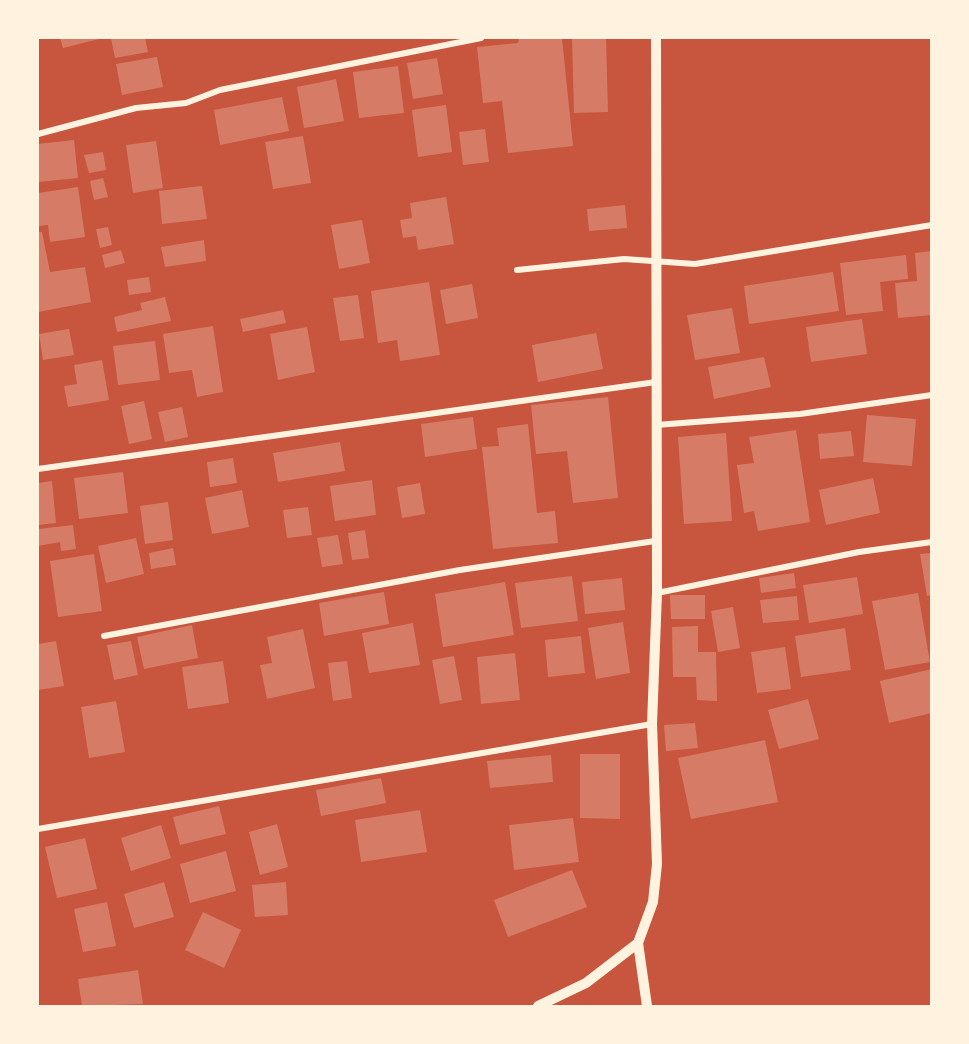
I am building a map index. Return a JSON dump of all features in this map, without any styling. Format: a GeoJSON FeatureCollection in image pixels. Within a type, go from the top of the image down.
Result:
{"type":"FeatureCollection","features":[{"type":"Feature","properties":{"kind":"street"},"geometry":{"type":"LineString","coordinates":[[38,134],[136,108],[186,103],[220,90],[481,38]]}},
{"type":"Feature","properties":{"kind":"street"},"geometry":{"type":"LineString","coordinates":[[647,1006],[638,943],[653,902],[657,864],[652,724],[657,593],[655,541],[658,261],[656,38]]}},
{"type":"Feature","properties":{"kind":"street"},"geometry":{"type":"LineString","coordinates":[[517,270],[624,259],[695,264],[932,225]]}},
{"type":"Feature","properties":{"kind":"street"},"geometry":{"type":"LineString","coordinates":[[38,469],[656,382]]}},
{"type":"Feature","properties":{"kind":"street"},"geometry":{"type":"LineString","coordinates":[[656,425],[800,414],[932,395]]}},
{"type":"Feature","properties":{"kind":"street"},"geometry":{"type":"LineString","coordinates":[[104,636],[460,570],[655,541]]}},
{"type":"Feature","properties":{"kind":"street"},"geometry":{"type":"LineString","coordinates":[[657,593],[859,552],[932,542]]}},
{"type":"Feature","properties":{"kind":"street"},"geometry":{"type":"LineString","coordinates":[[38,829],[652,724]]}},
{"type":"Feature","properties":{"kind":"street"},"geometry":{"type":"LineString","coordinates":[[538,1006],[586,983],[638,943]]}},
{"type":"Feature","properties":{"kind":"building"},"geometry":{"type":"Polygon","coordinates":[[[60,38],[103,38],[63,48],[60,38]]]}},
{"type":"Feature","properties":{"kind":"building"},"geometry":{"type":"Polygon","coordinates":[[[111,38],[145,38],[148,52],[115,58],[111,38]]]}},
{"type":"Feature","properties":{"kind":"building"},"geometry":{"type":"Polygon","coordinates":[[[562,38],[573,146],[508,153],[502,101],[483,103],[477,47],[518,43],[519,39],[562,38]]]}},
{"type":"Feature","properties":{"kind":"building"},"geometry":{"type":"Polygon","coordinates":[[[572,38],[606,38],[608,112],[574,113],[572,38]]]}},
{"type":"Feature","properties":{"kind":"building"},"geometry":{"type":"Polygon","coordinates":[[[157,57],[163,87],[122,95],[116,64],[157,57]]]}},
{"type":"Feature","properties":{"kind":"building"},"geometry":{"type":"Polygon","coordinates":[[[437,58],[443,94],[413,99],[407,63],[437,58]]]}},
{"type":"Feature","properties":{"kind":"building"},"geometry":{"type":"Polygon","coordinates":[[[398,66],[404,113],[359,118],[353,72],[398,66]]]}},
{"type":"Feature","properties":{"kind":"building"},"geometry":{"type":"Polygon","coordinates":[[[336,79],[344,121],[304,128],[297,87],[336,79]]]}},
{"type":"Feature","properties":{"kind":"building"},"geometry":{"type":"Polygon","coordinates":[[[282,97],[289,131],[220,145],[214,110],[282,97]]]}},
{"type":"Feature","properties":{"kind":"building"},"geometry":{"type":"Polygon","coordinates":[[[446,105],[452,152],[418,157],[412,110],[446,105]]]}},
{"type":"Feature","properties":{"kind":"building"},"geometry":{"type":"Polygon","coordinates":[[[485,129],[489,162],[463,165],[459,132],[485,129]]]}},
{"type":"Feature","properties":{"kind":"building"},"geometry":{"type":"Polygon","coordinates":[[[303,136],[311,183],[273,189],[265,142],[303,136]]]}},
{"type":"Feature","properties":{"kind":"building"},"geometry":{"type":"Polygon","coordinates":[[[74,140],[78,178],[38,182],[38,144],[74,140]]]}},
{"type":"Feature","properties":{"kind":"building"},"geometry":{"type":"Polygon","coordinates":[[[156,141],[163,188],[133,193],[126,145],[156,141]]]}},
{"type":"Feature","properties":{"kind":"building"},"geometry":{"type":"Polygon","coordinates":[[[103,152],[106,170],[89,173],[84,155],[103,152]]]}},
{"type":"Feature","properties":{"kind":"building"},"geometry":{"type":"Polygon","coordinates":[[[103,178],[108,197],[94,200],[90,181],[103,178]]]}},
{"type":"Feature","properties":{"kind":"building"},"geometry":{"type":"Polygon","coordinates":[[[202,186],[207,219],[162,224],[159,191],[202,186]]]}},
{"type":"Feature","properties":{"kind":"building"},"geometry":{"type":"Polygon","coordinates":[[[78,187],[85,237],[50,242],[48,225],[38,226],[38,193],[78,187]]]}},
{"type":"Feature","properties":{"kind":"building"},"geometry":{"type":"Polygon","coordinates":[[[446,197],[454,244],[418,250],[416,236],[403,238],[400,220],[412,218],[410,203],[446,197]]]}},
{"type":"Feature","properties":{"kind":"building"},"geometry":{"type":"Polygon","coordinates":[[[625,205],[627,228],[589,231],[587,209],[625,205]]]}},
{"type":"Feature","properties":{"kind":"building"},"geometry":{"type":"Polygon","coordinates":[[[362,220],[370,263],[339,269],[331,225],[362,220]]]}},
{"type":"Feature","properties":{"kind":"building"},"geometry":{"type":"Polygon","coordinates":[[[108,227],[112,245],[100,248],[96,229],[108,227]]]}},
{"type":"Feature","properties":{"kind":"building"},"geometry":{"type":"Polygon","coordinates":[[[38,232],[42,232],[50,272],[85,267],[91,302],[38,312],[38,232]]]}},
{"type":"Feature","properties":{"kind":"building"},"geometry":{"type":"Polygon","coordinates":[[[204,240],[206,261],[165,267],[161,247],[204,240]]]}},
{"type":"Feature","properties":{"kind":"building"},"geometry":{"type":"Polygon","coordinates":[[[121,250],[125,263],[105,268],[102,255],[121,250]]]}},
{"type":"Feature","properties":{"kind":"building"},"geometry":{"type":"Polygon","coordinates":[[[932,251],[932,315],[898,318],[895,283],[917,281],[915,253],[932,251]]]}},
{"type":"Feature","properties":{"kind":"building"},"geometry":{"type":"Polygon","coordinates":[[[906,255],[908,279],[880,282],[883,311],[846,315],[840,263],[906,255]]]}},
{"type":"Feature","properties":{"kind":"building"},"geometry":{"type":"Polygon","coordinates":[[[833,272],[839,311],[749,324],[744,286],[833,272]]]}},
{"type":"Feature","properties":{"kind":"building"},"geometry":{"type":"Polygon","coordinates":[[[149,277],[151,292],[129,295],[127,280],[149,277]]]}},
{"type":"Feature","properties":{"kind":"building"},"geometry":{"type":"Polygon","coordinates":[[[429,282],[440,355],[400,361],[397,340],[378,343],[371,291],[429,282]]]}},
{"type":"Feature","properties":{"kind":"building"},"geometry":{"type":"Polygon","coordinates":[[[472,284],[478,318],[446,324],[440,290],[472,284]]]}},
{"type":"Feature","properties":{"kind":"building"},"geometry":{"type":"Polygon","coordinates":[[[358,295],[364,338],[340,341],[333,298],[358,295]]]}},
{"type":"Feature","properties":{"kind":"building"},"geometry":{"type":"Polygon","coordinates":[[[165,297],[171,321],[117,332],[114,317],[142,310],[140,303],[165,297]]]}},
{"type":"Feature","properties":{"kind":"building"},"geometry":{"type":"Polygon","coordinates":[[[732,308],[740,353],[695,360],[687,315],[732,308]]]}},
{"type":"Feature","properties":{"kind":"building"},"geometry":{"type":"Polygon","coordinates":[[[283,310],[286,323],[243,332],[240,319],[283,310]]]}},
{"type":"Feature","properties":{"kind":"building"},"geometry":{"type":"Polygon","coordinates":[[[862,319],[867,354],[811,362],[806,327],[862,319]]]}},
{"type":"Feature","properties":{"kind":"building"},"geometry":{"type":"Polygon","coordinates":[[[213,326],[223,392],[197,397],[192,370],[169,373],[163,334],[213,326]]]}},
{"type":"Feature","properties":{"kind":"building"},"geometry":{"type":"Polygon","coordinates":[[[307,327],[315,372],[278,380],[270,334],[307,327]]]}},
{"type":"Feature","properties":{"kind":"building"},"geometry":{"type":"Polygon","coordinates":[[[69,329],[74,355],[43,360],[39,334],[69,329]]]}},
{"type":"Feature","properties":{"kind":"building"},"geometry":{"type":"Polygon","coordinates":[[[596,333],[603,369],[538,382],[532,345],[596,333]]]}},
{"type":"Feature","properties":{"kind":"building"},"geometry":{"type":"Polygon","coordinates":[[[155,341],[160,380],[118,385],[113,346],[155,341]]]}},
{"type":"Feature","properties":{"kind":"building"},"geometry":{"type":"Polygon","coordinates":[[[764,357],[771,387],[714,399],[708,367],[764,357]]]}},
{"type":"Feature","properties":{"kind":"building"},"geometry":{"type":"Polygon","coordinates":[[[102,360],[109,400],[68,407],[64,386],[77,384],[74,365],[102,360]]]}},
{"type":"Feature","properties":{"kind":"building"},"geometry":{"type":"Polygon","coordinates":[[[608,397],[618,498],[573,503],[567,451],[536,454],[531,405],[608,397]]]}},
{"type":"Feature","properties":{"kind":"building"},"geometry":{"type":"Polygon","coordinates":[[[144,401],[152,439],[129,444],[121,406],[144,401]]]}},
{"type":"Feature","properties":{"kind":"building"},"geometry":{"type":"Polygon","coordinates":[[[182,407],[188,437],[165,442],[158,412],[182,407]]]}},
{"type":"Feature","properties":{"kind":"building"},"geometry":{"type":"Polygon","coordinates":[[[867,415],[916,419],[912,466],[863,462],[867,415]]]}},
{"type":"Feature","properties":{"kind":"building"},"geometry":{"type":"Polygon","coordinates":[[[473,417],[477,449],[425,457],[421,424],[473,417]]]}},
{"type":"Feature","properties":{"kind":"building"},"geometry":{"type":"Polygon","coordinates":[[[528,424],[537,513],[555,511],[558,543],[493,549],[482,447],[499,446],[497,428],[528,424]]]}},
{"type":"Feature","properties":{"kind":"building"},"geometry":{"type":"Polygon","coordinates":[[[796,430],[810,522],[758,531],[754,511],[744,513],[737,465],[754,463],[749,437],[796,430]]]}},
{"type":"Feature","properties":{"kind":"building"},"geometry":{"type":"Polygon","coordinates":[[[851,431],[854,456],[820,459],[818,434],[851,431]]]}},
{"type":"Feature","properties":{"kind":"building"},"geometry":{"type":"Polygon","coordinates":[[[726,433],[732,521],[684,524],[678,437],[726,433]]]}},
{"type":"Feature","properties":{"kind":"building"},"geometry":{"type":"Polygon","coordinates":[[[340,442],[345,471],[278,482],[273,453],[340,442]]]}},
{"type":"Feature","properties":{"kind":"building"},"geometry":{"type":"Polygon","coordinates":[[[233,458],[237,483],[210,487],[207,462],[233,458]]]}},
{"type":"Feature","properties":{"kind":"building"},"geometry":{"type":"Polygon","coordinates":[[[123,472],[128,513],[79,519],[74,478],[123,472]]]}},
{"type":"Feature","properties":{"kind":"building"},"geometry":{"type":"Polygon","coordinates":[[[873,478],[880,513],[826,525],[819,490],[873,478]]]}},
{"type":"Feature","properties":{"kind":"building"},"geometry":{"type":"Polygon","coordinates":[[[372,480],[376,515],[335,521],[330,486],[372,480]]]}},
{"type":"Feature","properties":{"kind":"building"},"geometry":{"type":"Polygon","coordinates":[[[52,481],[56,523],[38,525],[38,483],[52,481]]]}},
{"type":"Feature","properties":{"kind":"building"},"geometry":{"type":"Polygon","coordinates":[[[420,483],[425,514],[402,518],[397,487],[420,483]]]}},
{"type":"Feature","properties":{"kind":"building"},"geometry":{"type":"Polygon","coordinates":[[[242,490],[249,527],[212,534],[205,498],[242,490]]]}},
{"type":"Feature","properties":{"kind":"building"},"geometry":{"type":"Polygon","coordinates":[[[168,502],[173,540],[145,544],[140,506],[168,502]]]}},
{"type":"Feature","properties":{"kind":"building"},"geometry":{"type":"Polygon","coordinates":[[[308,507],[312,535],[287,538],[283,510],[308,507]]]}},
{"type":"Feature","properties":{"kind":"building"},"geometry":{"type":"Polygon","coordinates":[[[73,525],[76,549],[61,551],[60,542],[38,546],[38,529],[73,525]]]}},
{"type":"Feature","properties":{"kind":"building"},"geometry":{"type":"Polygon","coordinates":[[[365,530],[369,558],[352,560],[348,533],[365,530]]]}},
{"type":"Feature","properties":{"kind":"building"},"geometry":{"type":"Polygon","coordinates":[[[338,535],[343,564],[322,567],[317,538],[338,535]]]}},
{"type":"Feature","properties":{"kind":"building"},"geometry":{"type":"Polygon","coordinates":[[[136,538],[144,574],[106,583],[98,546],[136,538]]]}},
{"type":"Feature","properties":{"kind":"building"},"geometry":{"type":"Polygon","coordinates":[[[173,548],[176,565],[151,569],[149,553],[173,548]]]}},
{"type":"Feature","properties":{"kind":"building"},"geometry":{"type":"Polygon","coordinates":[[[932,553],[932,595],[927,596],[920,554],[932,553]]]}},
{"type":"Feature","properties":{"kind":"building"},"geometry":{"type":"Polygon","coordinates":[[[94,554],[102,611],[58,617],[50,561],[94,554]]]}},
{"type":"Feature","properties":{"kind":"building"},"geometry":{"type":"Polygon","coordinates":[[[794,573],[796,588],[761,593],[759,578],[794,573]]]}},
{"type":"Feature","properties":{"kind":"building"},"geometry":{"type":"Polygon","coordinates":[[[572,576],[578,621],[521,628],[515,583],[572,576]]]}},
{"type":"Feature","properties":{"kind":"building"},"geometry":{"type":"Polygon","coordinates":[[[857,577],[863,614],[809,623],[803,585],[857,577]]]}},
{"type":"Feature","properties":{"kind":"building"},"geometry":{"type":"Polygon","coordinates":[[[622,578],[625,610],[585,614],[582,582],[622,578]]]}},
{"type":"Feature","properties":{"kind":"building"},"geometry":{"type":"Polygon","coordinates":[[[505,582],[514,635],[443,647],[435,594],[505,582]]]}},
{"type":"Feature","properties":{"kind":"building"},"geometry":{"type":"Polygon","coordinates":[[[384,592],[389,624],[324,636],[319,603],[384,592]]]}},
{"type":"Feature","properties":{"kind":"building"},"geometry":{"type":"Polygon","coordinates":[[[918,593],[930,662],[885,670],[872,601],[918,593]]]}},
{"type":"Feature","properties":{"kind":"building"},"geometry":{"type":"Polygon","coordinates":[[[670,595],[705,595],[705,619],[671,619],[670,595]]]}},
{"type":"Feature","properties":{"kind":"building"},"geometry":{"type":"Polygon","coordinates":[[[797,596],[799,620],[763,623],[760,600],[797,596]]]}},
{"type":"Feature","properties":{"kind":"building"},"geometry":{"type":"Polygon","coordinates":[[[733,607],[740,648],[718,652],[711,611],[733,607]]]}},
{"type":"Feature","properties":{"kind":"building"},"geometry":{"type":"Polygon","coordinates":[[[623,622],[630,673],[596,679],[588,628],[623,622]]]}},
{"type":"Feature","properties":{"kind":"building"},"geometry":{"type":"Polygon","coordinates":[[[413,623],[420,665],[369,673],[362,633],[413,623]]]}},
{"type":"Feature","properties":{"kind":"building"},"geometry":{"type":"Polygon","coordinates":[[[192,625],[198,658],[144,669],[137,637],[192,625]]]}},
{"type":"Feature","properties":{"kind":"building"},"geometry":{"type":"Polygon","coordinates":[[[698,626],[698,652],[716,652],[717,701],[697,700],[696,677],[673,677],[672,627],[698,626]]]}},
{"type":"Feature","properties":{"kind":"building"},"geometry":{"type":"Polygon","coordinates":[[[845,628],[851,670],[801,677],[795,636],[845,628]]]}},
{"type":"Feature","properties":{"kind":"building"},"geometry":{"type":"Polygon","coordinates":[[[303,629],[315,688],[267,699],[260,665],[272,663],[267,637],[303,629]]]}},
{"type":"Feature","properties":{"kind":"building"},"geometry":{"type":"Polygon","coordinates":[[[581,636],[585,673],[548,677],[545,640],[581,636]]]}},
{"type":"Feature","properties":{"kind":"building"},"geometry":{"type":"Polygon","coordinates":[[[56,641],[64,686],[38,690],[38,644],[56,641]]]}},
{"type":"Feature","properties":{"kind":"building"},"geometry":{"type":"Polygon","coordinates":[[[131,641],[138,675],[114,680],[107,645],[131,641]]]}},
{"type":"Feature","properties":{"kind":"building"},"geometry":{"type":"Polygon","coordinates":[[[785,647],[791,689],[757,693],[751,652],[785,647]]]}},
{"type":"Feature","properties":{"kind":"building"},"geometry":{"type":"Polygon","coordinates":[[[515,653],[520,700],[481,704],[477,657],[515,653]]]}},
{"type":"Feature","properties":{"kind":"building"},"geometry":{"type":"Polygon","coordinates":[[[454,656],[462,700],[440,704],[432,660],[454,656]]]}},
{"type":"Feature","properties":{"kind":"building"},"geometry":{"type":"Polygon","coordinates":[[[223,661],[229,703],[188,709],[182,667],[223,661]]]}},
{"type":"Feature","properties":{"kind":"building"},"geometry":{"type":"Polygon","coordinates":[[[347,661],[352,698],[333,701],[328,663],[347,661]]]}},
{"type":"Feature","properties":{"kind":"building"},"geometry":{"type":"Polygon","coordinates":[[[932,669],[932,713],[889,723],[880,681],[932,669]]]}},
{"type":"Feature","properties":{"kind":"building"},"geometry":{"type":"Polygon","coordinates":[[[808,699],[819,739],[779,749],[768,710],[808,699]]]}},
{"type":"Feature","properties":{"kind":"building"},"geometry":{"type":"Polygon","coordinates":[[[116,701],[125,752],[89,758],[81,707],[116,701]]]}},
{"type":"Feature","properties":{"kind":"building"},"geometry":{"type":"Polygon","coordinates":[[[695,723],[698,748],[666,751],[664,725],[695,723]]]}},
{"type":"Feature","properties":{"kind":"building"},"geometry":{"type":"Polygon","coordinates":[[[765,740],[778,802],[691,819],[678,758],[765,740]]]}},
{"type":"Feature","properties":{"kind":"building"},"geometry":{"type":"Polygon","coordinates":[[[580,754],[620,754],[620,819],[580,818],[580,754]]]}},
{"type":"Feature","properties":{"kind":"building"},"geometry":{"type":"Polygon","coordinates":[[[551,755],[553,782],[490,788],[487,761],[551,755]]]}},
{"type":"Feature","properties":{"kind":"building"},"geometry":{"type":"Polygon","coordinates":[[[381,778],[386,803],[321,816],[316,790],[381,778]]]}},
{"type":"Feature","properties":{"kind":"building"},"geometry":{"type":"Polygon","coordinates":[[[219,806],[226,834],[180,845],[173,817],[219,806]]]}},
{"type":"Feature","properties":{"kind":"building"},"geometry":{"type":"Polygon","coordinates":[[[420,810],[427,852],[361,862],[355,820],[420,810]]]}},
{"type":"Feature","properties":{"kind":"building"},"geometry":{"type":"Polygon","coordinates":[[[573,818],[579,862],[514,870],[509,825],[573,818]]]}},
{"type":"Feature","properties":{"kind":"building"},"geometry":{"type":"Polygon","coordinates":[[[277,824],[288,867],[260,875],[249,832],[277,824]]]}},
{"type":"Feature","properties":{"kind":"building"},"geometry":{"type":"Polygon","coordinates":[[[161,825],[171,858],[131,871],[121,838],[161,825]]]}},
{"type":"Feature","properties":{"kind":"building"},"geometry":{"type":"Polygon","coordinates":[[[85,838],[97,889],[57,898],[45,847],[85,838]]]}},
{"type":"Feature","properties":{"kind":"building"},"geometry":{"type":"Polygon","coordinates":[[[226,851],[236,891],[190,903],[180,864],[226,851]]]}},
{"type":"Feature","properties":{"kind":"building"},"geometry":{"type":"Polygon","coordinates":[[[572,870],[587,907],[508,937],[494,900],[572,870]]]}},
{"type":"Feature","properties":{"kind":"building"},"geometry":{"type":"Polygon","coordinates":[[[164,882],[174,917],[134,928],[124,894],[164,882]]]}},
{"type":"Feature","properties":{"kind":"building"},"geometry":{"type":"Polygon","coordinates":[[[286,882],[288,915],[255,917],[252,885],[286,882]]]}},
{"type":"Feature","properties":{"kind":"building"},"geometry":{"type":"Polygon","coordinates":[[[107,902],[116,946],[83,952],[74,909],[107,902]]]}},
{"type":"Feature","properties":{"kind":"building"},"geometry":{"type":"Polygon","coordinates":[[[203,912],[241,930],[224,968],[185,950],[203,912]]]}},
{"type":"Feature","properties":{"kind":"building"},"geometry":{"type":"Polygon","coordinates":[[[138,970],[143,1004],[82,1006],[78,979],[138,970]]]}}]}
